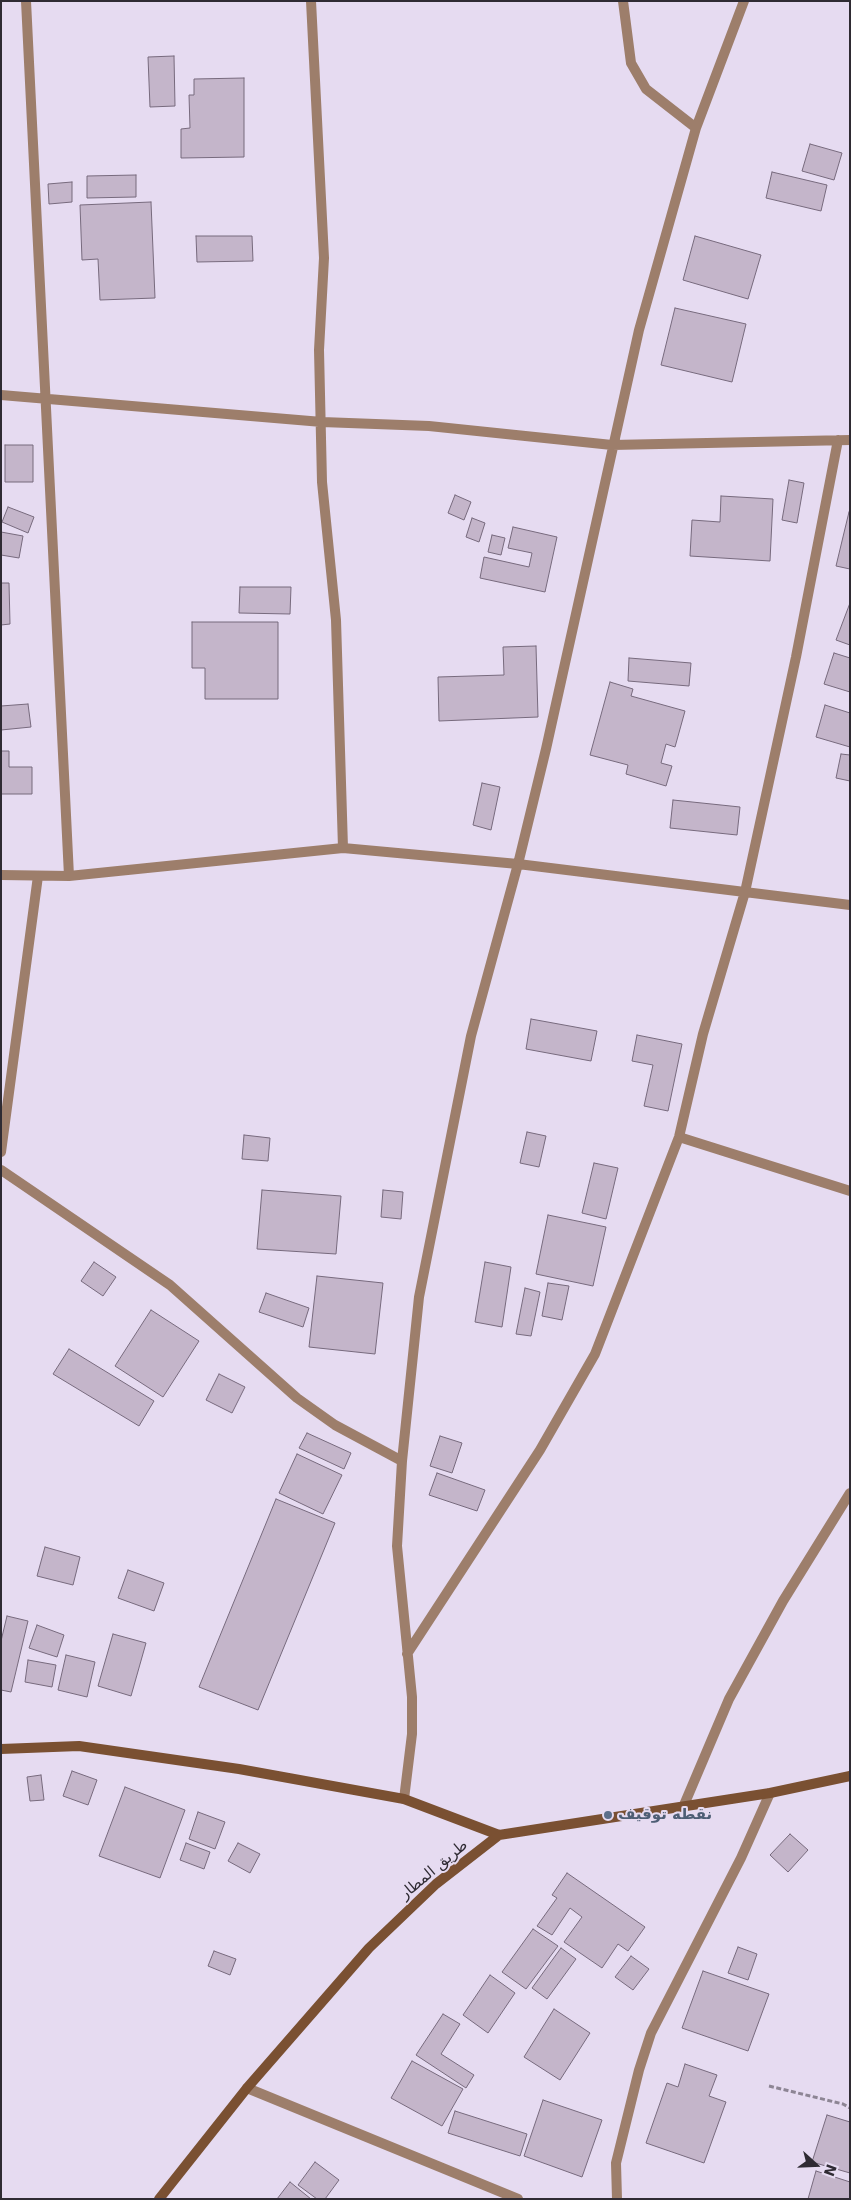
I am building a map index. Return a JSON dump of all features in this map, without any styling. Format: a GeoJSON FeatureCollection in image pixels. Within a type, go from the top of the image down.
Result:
{"type":"FeatureCollection","features":[{"type":"Feature","properties":{"kind":"street"},"geometry":{"type":"LineString","coordinates":[[26,1],[69,876]]}},
{"type":"Feature","properties":{"kind":"street"},"geometry":{"type":"LineString","coordinates":[[311,1],[324,258],[319,350],[323,501],[336,620],[343,848]]}},
{"type":"Feature","properties":{"kind":"street"},"geometry":{"type":"LineString","coordinates":[[623,1],[631,62],[646,89],[696,128]]}},
{"type":"Feature","properties":{"kind":"street"},"geometry":{"type":"LineString","coordinates":[[404,1799],[412,1734],[412,1697],[397,1546],[402,1461],[423,1278],[471,1036],[518,864],[639,330],[696,128],[744,1]]}},
{"type":"Feature","properties":{"kind":"street"},"geometry":{"type":"LineString","coordinates":[[1,395],[322,422],[429,426],[612,445],[850,440]]}},
{"type":"Feature","properties":{"kind":"street"},"geometry":{"type":"LineString","coordinates":[[407,1654],[540,1450],[595,1354],[680,1137],[703,1034],[745,892],[796,657],[838,440]]}},
{"type":"Feature","properties":{"kind":"street"},"geometry":{"type":"LineString","coordinates":[[1,875],[69,876],[343,848],[518,864],[850,905]]}},
{"type":"Feature","properties":{"kind":"street"},"geometry":{"type":"LineString","coordinates":[[1,1152],[38,876]]}},
{"type":"Feature","properties":{"kind":"street"},"geometry":{"type":"LineString","coordinates":[[680,1137],[850,1192]]}},
{"type":"Feature","properties":{"kind":"street"},"geometry":{"type":"LineString","coordinates":[[1,1170],[170,1285],[298,1398],[335,1425],[402,1461]]}},
{"type":"Feature","properties":{"kind":"street"},"geometry":{"type":"LineString","coordinates":[[684,1805],[729,1699],[783,1601],[850,1492]]}},
{"type":"Feature","properties":{"kind":"street"},"geometry":{"type":"LineString","coordinates":[[1,1749],[79,1746],[239,1769],[404,1799],[500,1835]]}},
{"type":"Feature","properties":{"kind":"street","name":"طريق المطار"},"geometry":{"type":"LineString","coordinates":[[159,2199],[247,2088],[369,1948],[436,1884],[500,1835],[770,1793],[850,1776]]}},
{"type":"Feature","properties":{"kind":"street"},"geometry":{"type":"LineString","coordinates":[[617,2199],[616,2163],[639,2070],[652,2033],[741,1858],[770,1793]]}},
{"type":"Feature","properties":{"kind":"street"},"geometry":{"type":"LineString","coordinates":[[247,2088],[518,2199]]}},
{"type":"Feature","properties":{"kind":"path"},"geometry":{"type":"LineString","coordinates":[[769,2086],[843,2104],[850,2108]]}},
{"type":"Feature","properties":{"kind":"building"},"geometry":{"type":"Polygon","coordinates":[[[174,56],[175,106],[150,107],[148,57],[174,56]]]}},
{"type":"Feature","properties":{"kind":"building"},"geometry":{"type":"Polygon","coordinates":[[[244,78],[244,157],[181,158],[181,129],[190,128],[189,95],[194,95],[194,79],[244,78]]]}},
{"type":"Feature","properties":{"kind":"building"},"geometry":{"type":"Polygon","coordinates":[[[810,144],[842,153],[834,180],[802,171],[810,144]]]}},
{"type":"Feature","properties":{"kind":"building"},"geometry":{"type":"Polygon","coordinates":[[[772,172],[827,185],[821,211],[766,198],[772,172]]]}},
{"type":"Feature","properties":{"kind":"building"},"geometry":{"type":"Polygon","coordinates":[[[136,175],[136,197],[87,198],[87,176],[136,175]]]}},
{"type":"Feature","properties":{"kind":"building"},"geometry":{"type":"Polygon","coordinates":[[[72,182],[72,202],[49,204],[48,184],[72,182]]]}},
{"type":"Feature","properties":{"kind":"building"},"geometry":{"type":"Polygon","coordinates":[[[151,202],[155,298],[100,300],[98,259],[82,260],[80,205],[151,202]]]}},
{"type":"Feature","properties":{"kind":"building"},"geometry":{"type":"Polygon","coordinates":[[[196,236],[252,236],[253,261],[197,262],[196,236]]]}},
{"type":"Feature","properties":{"kind":"building"},"geometry":{"type":"Polygon","coordinates":[[[695,236],[761,255],[748,299],[683,280],[695,236]]]}},
{"type":"Feature","properties":{"kind":"building"},"geometry":{"type":"Polygon","coordinates":[[[675,308],[746,324],[732,382],[661,365],[675,308]]]}},
{"type":"Feature","properties":{"kind":"building"},"geometry":{"type":"Polygon","coordinates":[[[5,445],[33,445],[33,482],[5,482],[5,445]]]}},
{"type":"Feature","properties":{"kind":"building"},"geometry":{"type":"Polygon","coordinates":[[[789,480],[804,483],[797,523],[782,520],[789,480]]]}},
{"type":"Feature","properties":{"kind":"building"},"geometry":{"type":"Polygon","coordinates":[[[455,495],[471,502],[464,520],[448,513],[455,495]]]}},
{"type":"Feature","properties":{"kind":"building"},"geometry":{"type":"Polygon","coordinates":[[[721,496],[773,499],[770,561],[690,556],[692,520],[720,522],[721,496]]]}},
{"type":"Feature","properties":{"kind":"building"},"geometry":{"type":"Polygon","coordinates":[[[8,507],[34,517],[28,533],[2,522],[8,507]]]}},
{"type":"Feature","properties":{"kind":"building"},"geometry":{"type":"Polygon","coordinates":[[[850,512],[850,569],[836,566],[850,512]]]}},
{"type":"Feature","properties":{"kind":"building"},"geometry":{"type":"Polygon","coordinates":[[[472,518],[485,523],[479,542],[466,537],[472,518]]]}},
{"type":"Feature","properties":{"kind":"building"},"geometry":{"type":"Polygon","coordinates":[[[513,527],[557,537],[545,592],[480,578],[484,557],[529,567],[532,553],[508,548],[513,527]]]}},
{"type":"Feature","properties":{"kind":"building"},"geometry":{"type":"Polygon","coordinates":[[[1,532],[23,536],[19,558],[1,555],[1,532]]]}},
{"type":"Feature","properties":{"kind":"building"},"geometry":{"type":"Polygon","coordinates":[[[492,535],[505,538],[501,555],[488,552],[492,535]]]}},
{"type":"Feature","properties":{"kind":"building"},"geometry":{"type":"Polygon","coordinates":[[[1,583],[9,583],[10,624],[1,625],[1,583]]]}},
{"type":"Feature","properties":{"kind":"building"},"geometry":{"type":"Polygon","coordinates":[[[240,587],[291,587],[290,614],[239,613],[240,587]]]}},
{"type":"Feature","properties":{"kind":"building"},"geometry":{"type":"Polygon","coordinates":[[[850,603],[850,645],[836,640],[850,603]]]}},
{"type":"Feature","properties":{"kind":"building"},"geometry":{"type":"Polygon","coordinates":[[[192,622],[278,622],[278,699],[205,699],[205,668],[192,668],[192,622]]]}},
{"type":"Feature","properties":{"kind":"building"},"geometry":{"type":"Polygon","coordinates":[[[536,646],[538,717],[439,721],[438,677],[504,675],[503,647],[536,646]]]}},
{"type":"Feature","properties":{"kind":"building"},"geometry":{"type":"Polygon","coordinates":[[[834,653],[850,658],[850,692],[824,684],[834,653]]]}},
{"type":"Feature","properties":{"kind":"building"},"geometry":{"type":"Polygon","coordinates":[[[629,658],[691,663],[689,686],[628,681],[629,658]]]}},
{"type":"Feature","properties":{"kind":"building"},"geometry":{"type":"Polygon","coordinates":[[[610,682],[633,689],[631,696],[685,711],[675,747],[666,744],[661,763],[672,766],[666,786],[626,774],[628,765],[590,755],[610,682]]]}},
{"type":"Feature","properties":{"kind":"building"},"geometry":{"type":"Polygon","coordinates":[[[28,704],[31,727],[1,730],[1,706],[28,704]]]}},
{"type":"Feature","properties":{"kind":"building"},"geometry":{"type":"Polygon","coordinates":[[[825,705],[850,713],[850,747],[816,737],[825,705]]]}},
{"type":"Feature","properties":{"kind":"building"},"geometry":{"type":"Polygon","coordinates":[[[1,751],[9,751],[9,767],[32,767],[32,794],[1,794],[1,751]]]}},
{"type":"Feature","properties":{"kind":"building"},"geometry":{"type":"Polygon","coordinates":[[[841,754],[850,755],[850,781],[836,778],[841,754]]]}},
{"type":"Feature","properties":{"kind":"building"},"geometry":{"type":"Polygon","coordinates":[[[482,783],[500,787],[491,830],[473,825],[482,783]]]}},
{"type":"Feature","properties":{"kind":"building"},"geometry":{"type":"Polygon","coordinates":[[[673,800],[740,807],[737,835],[670,828],[673,800]]]}},
{"type":"Feature","properties":{"kind":"building"},"geometry":{"type":"Polygon","coordinates":[[[531,1019],[597,1031],[591,1061],[526,1049],[531,1019]]]}},
{"type":"Feature","properties":{"kind":"building"},"geometry":{"type":"Polygon","coordinates":[[[637,1035],[682,1044],[668,1111],[644,1106],[653,1065],[632,1061],[637,1035]]]}},
{"type":"Feature","properties":{"kind":"building"},"geometry":{"type":"Polygon","coordinates":[[[527,1132],[546,1136],[539,1167],[520,1163],[527,1132]]]}},
{"type":"Feature","properties":{"kind":"building"},"geometry":{"type":"Polygon","coordinates":[[[244,1135],[270,1138],[268,1161],[242,1159],[244,1135]]]}},
{"type":"Feature","properties":{"kind":"building"},"geometry":{"type":"Polygon","coordinates":[[[594,1163],[618,1168],[606,1219],[582,1213],[594,1163]]]}},
{"type":"Feature","properties":{"kind":"building"},"geometry":{"type":"Polygon","coordinates":[[[262,1190],[341,1196],[336,1254],[257,1249],[262,1190]]]}},
{"type":"Feature","properties":{"kind":"building"},"geometry":{"type":"Polygon","coordinates":[[[383,1190],[403,1192],[401,1219],[381,1217],[383,1190]]]}},
{"type":"Feature","properties":{"kind":"building"},"geometry":{"type":"Polygon","coordinates":[[[548,1215],[606,1227],[593,1286],[536,1274],[548,1215]]]}},
{"type":"Feature","properties":{"kind":"building"},"geometry":{"type":"Polygon","coordinates":[[[94,1262],[116,1277],[103,1296],[81,1281],[94,1262]]]}},
{"type":"Feature","properties":{"kind":"building"},"geometry":{"type":"Polygon","coordinates":[[[485,1262],[511,1267],[502,1327],[475,1322],[485,1262]]]}},
{"type":"Feature","properties":{"kind":"building"},"geometry":{"type":"Polygon","coordinates":[[[317,1276],[383,1283],[375,1354],[309,1347],[317,1276]]]}},
{"type":"Feature","properties":{"kind":"building"},"geometry":{"type":"Polygon","coordinates":[[[548,1283],[569,1286],[562,1320],[542,1316],[548,1283]]]}},
{"type":"Feature","properties":{"kind":"building"},"geometry":{"type":"Polygon","coordinates":[[[525,1288],[540,1292],[531,1336],[516,1334],[525,1288]]]}},
{"type":"Feature","properties":{"kind":"building"},"geometry":{"type":"Polygon","coordinates":[[[266,1293],[309,1308],[303,1327],[259,1312],[266,1293]]]}},
{"type":"Feature","properties":{"kind":"building"},"geometry":{"type":"Polygon","coordinates":[[[151,1310],[199,1341],[163,1397],[115,1366],[151,1310]]]}},
{"type":"Feature","properties":{"kind":"building"},"geometry":{"type":"Polygon","coordinates":[[[69,1349],[154,1401],[139,1426],[53,1374],[69,1349]]]}},
{"type":"Feature","properties":{"kind":"building"},"geometry":{"type":"Polygon","coordinates":[[[219,1374],[245,1387],[232,1413],[206,1400],[219,1374]]]}},
{"type":"Feature","properties":{"kind":"building"},"geometry":{"type":"Polygon","coordinates":[[[307,1433],[351,1453],[344,1469],[299,1448],[307,1433]]]}},
{"type":"Feature","properties":{"kind":"building"},"geometry":{"type":"Polygon","coordinates":[[[440,1436],[462,1443],[452,1473],[430,1466],[440,1436]]]}},
{"type":"Feature","properties":{"kind":"building"},"geometry":{"type":"Polygon","coordinates":[[[297,1454],[342,1475],[323,1514],[279,1493],[297,1454]]]}},
{"type":"Feature","properties":{"kind":"building"},"geometry":{"type":"Polygon","coordinates":[[[437,1473],[485,1490],[477,1511],[429,1495],[437,1473]]]}},
{"type":"Feature","properties":{"kind":"building"},"geometry":{"type":"Polygon","coordinates":[[[276,1499],[335,1523],[258,1710],[199,1687],[276,1499]]]}},
{"type":"Feature","properties":{"kind":"building"},"geometry":{"type":"Polygon","coordinates":[[[45,1547],[80,1557],[73,1585],[37,1576],[45,1547]]]}},
{"type":"Feature","properties":{"kind":"building"},"geometry":{"type":"Polygon","coordinates":[[[128,1570],[164,1583],[154,1611],[118,1598],[128,1570]]]}},
{"type":"Feature","properties":{"kind":"building"},"geometry":{"type":"Polygon","coordinates":[[[7,1616],[28,1621],[11,1692],[1,1690],[1,1641],[7,1616]]]}},
{"type":"Feature","properties":{"kind":"building"},"geometry":{"type":"Polygon","coordinates":[[[37,1625],[64,1635],[57,1657],[29,1648],[37,1625]]]}},
{"type":"Feature","properties":{"kind":"building"},"geometry":{"type":"Polygon","coordinates":[[[113,1634],[146,1643],[131,1696],[98,1686],[113,1634]]]}},
{"type":"Feature","properties":{"kind":"building"},"geometry":{"type":"Polygon","coordinates":[[[66,1655],[95,1662],[87,1697],[58,1690],[66,1655]]]}},
{"type":"Feature","properties":{"kind":"building"},"geometry":{"type":"Polygon","coordinates":[[[28,1660],[56,1665],[52,1687],[25,1682],[28,1660]]]}},
{"type":"Feature","properties":{"kind":"building"},"geometry":{"type":"Polygon","coordinates":[[[72,1771],[97,1780],[88,1805],[63,1796],[72,1771]]]}},
{"type":"Feature","properties":{"kind":"building"},"geometry":{"type":"Polygon","coordinates":[[[41,1775],[44,1800],[30,1801],[27,1777],[41,1775]]]}},
{"type":"Feature","properties":{"kind":"building"},"geometry":{"type":"Polygon","coordinates":[[[125,1787],[185,1810],[160,1878],[99,1856],[125,1787]]]}},
{"type":"Feature","properties":{"kind":"building"},"geometry":{"type":"Polygon","coordinates":[[[198,1812],[225,1822],[215,1849],[189,1839],[198,1812]]]}},
{"type":"Feature","properties":{"kind":"building"},"geometry":{"type":"Polygon","coordinates":[[[790,1834],[808,1850],[788,1872],[770,1855],[790,1834]]]}},
{"type":"Feature","properties":{"kind":"building"},"geometry":{"type":"Polygon","coordinates":[[[186,1843],[210,1852],[204,1869],[180,1860],[186,1843]]]}},
{"type":"Feature","properties":{"kind":"building"},"geometry":{"type":"Polygon","coordinates":[[[238,1843],[260,1854],[250,1873],[228,1861],[238,1843]]]}},
{"type":"Feature","properties":{"kind":"building"},"geometry":{"type":"Polygon","coordinates":[[[567,1873],[645,1927],[628,1951],[618,1944],[602,1968],[564,1942],[582,1917],[570,1908],[552,1935],[537,1926],[557,1898],[552,1895],[567,1873]]]}},
{"type":"Feature","properties":{"kind":"building"},"geometry":{"type":"Polygon","coordinates":[[[533,1929],[558,1946],[526,1989],[502,1972],[533,1929]]]}},
{"type":"Feature","properties":{"kind":"building"},"geometry":{"type":"Polygon","coordinates":[[[738,1947],[757,1954],[748,1980],[728,1973],[738,1947]]]}},
{"type":"Feature","properties":{"kind":"building"},"geometry":{"type":"Polygon","coordinates":[[[561,1948],[576,1959],[547,1999],[532,1988],[561,1948]]]}},
{"type":"Feature","properties":{"kind":"building"},"geometry":{"type":"Polygon","coordinates":[[[214,1951],[236,1959],[230,1975],[208,1966],[214,1951]]]}},
{"type":"Feature","properties":{"kind":"building"},"geometry":{"type":"Polygon","coordinates":[[[631,1956],[649,1969],[633,1990],[615,1977],[631,1956]]]}},
{"type":"Feature","properties":{"kind":"building"},"geometry":{"type":"Polygon","coordinates":[[[703,1971],[769,1994],[748,2051],[682,2028],[703,1971]]]}},
{"type":"Feature","properties":{"kind":"building"},"geometry":{"type":"Polygon","coordinates":[[[490,1975],[515,1993],[488,2033],[463,2015],[490,1975]]]}},
{"type":"Feature","properties":{"kind":"building"},"geometry":{"type":"Polygon","coordinates":[[[554,2009],[590,2033],[560,2080],[524,2057],[554,2009]]]}},
{"type":"Feature","properties":{"kind":"building"},"geometry":{"type":"Polygon","coordinates":[[[443,2014],[460,2024],[441,2054],[474,2075],[466,2088],[416,2055],[443,2014]]]}},
{"type":"Feature","properties":{"kind":"building"},"geometry":{"type":"Polygon","coordinates":[[[412,2061],[463,2089],[442,2126],[391,2098],[412,2061]]]}},
{"type":"Feature","properties":{"kind":"building"},"geometry":{"type":"Polygon","coordinates":[[[685,2064],[717,2075],[709,2096],[726,2102],[704,2163],[646,2143],[667,2083],[678,2087],[685,2064]]]}},
{"type":"Feature","properties":{"kind":"building"},"geometry":{"type":"Polygon","coordinates":[[[543,2100],[602,2120],[582,2177],[524,2156],[543,2100]]]}},
{"type":"Feature","properties":{"kind":"building"},"geometry":{"type":"Polygon","coordinates":[[[455,2111],[527,2134],[520,2156],[448,2133],[455,2111]]]}},
{"type":"Feature","properties":{"kind":"building"},"geometry":{"type":"Polygon","coordinates":[[[827,2115],[850,2122],[850,2173],[812,2162],[827,2115]]]}},
{"type":"Feature","properties":{"kind":"building"},"geometry":{"type":"Polygon","coordinates":[[[315,2162],[339,2180],[325,2199],[317,2199],[298,2185],[315,2162]]]}},
{"type":"Feature","properties":{"kind":"building"},"geometry":{"type":"Polygon","coordinates":[[[816,2171],[850,2182],[850,2199],[808,2199],[816,2171]]]}},
{"type":"Feature","properties":{"kind":"building"},"geometry":{"type":"Polygon","coordinates":[[[290,2182],[311,2199],[277,2199],[290,2182]]]}},
{"type":"Feature","properties":{"kind":"place","name":"نقطه توقيف"},"geometry":{"type":"Point","coordinates":[608,1815]}}]}
